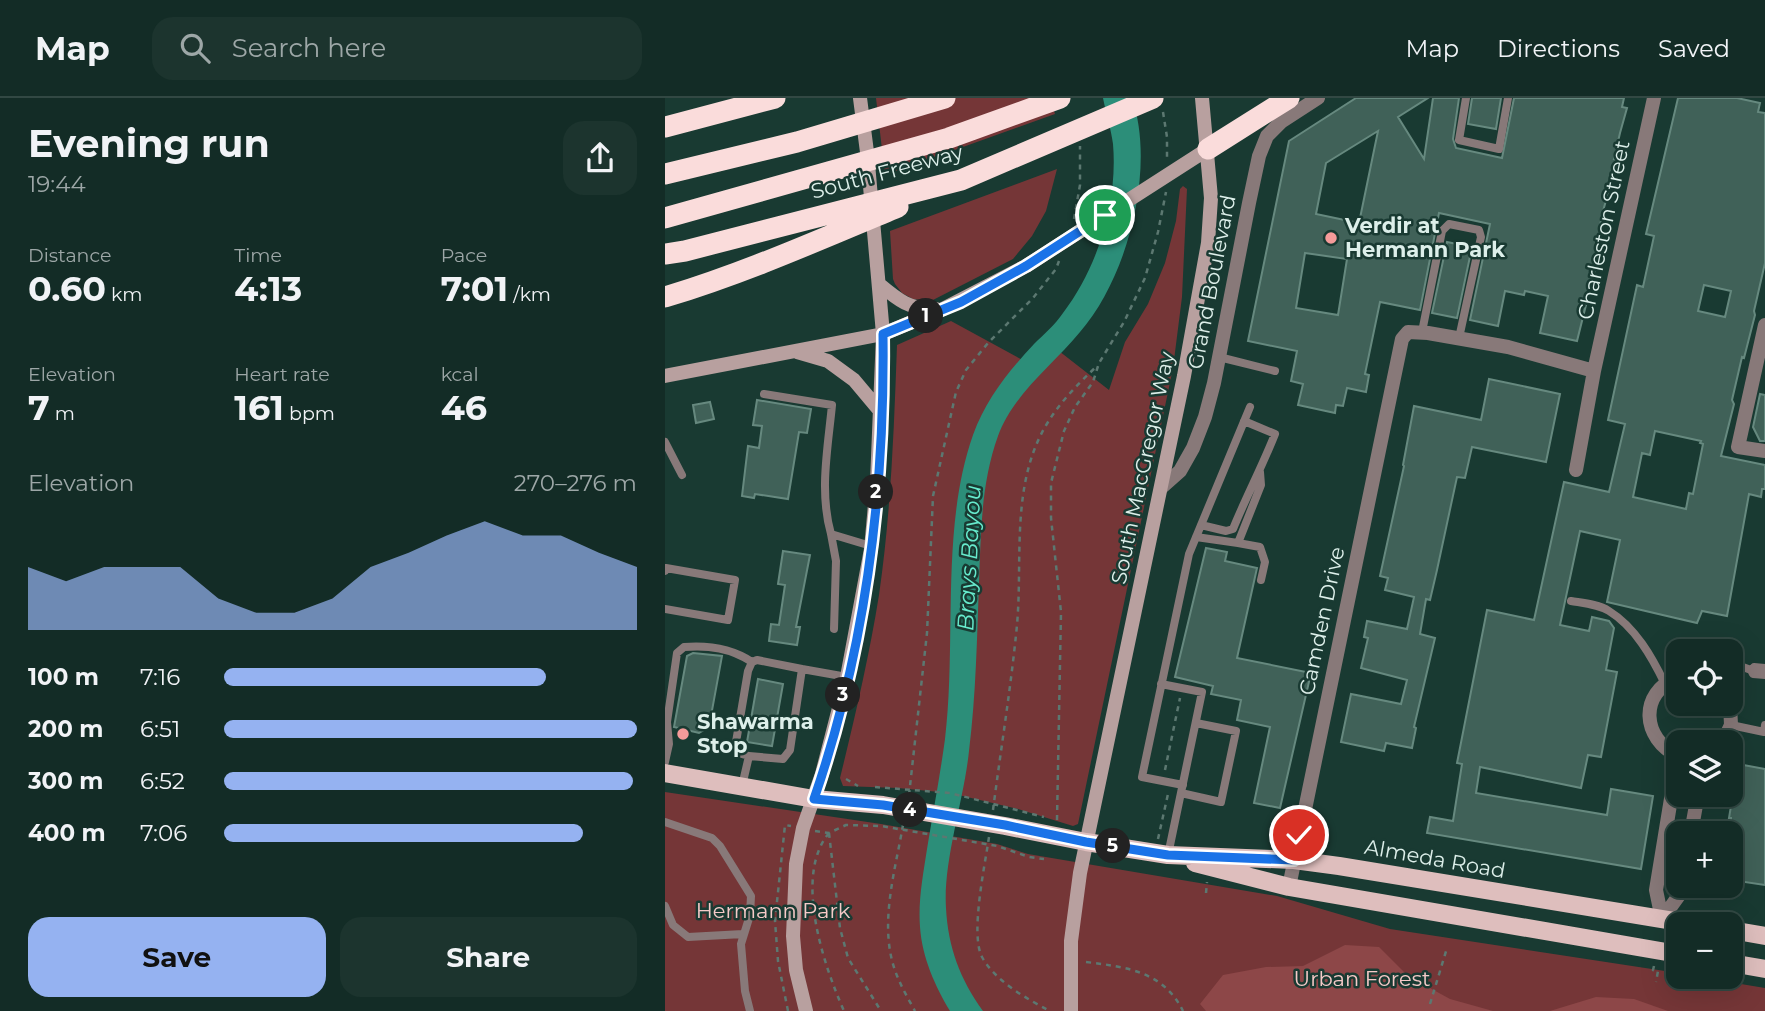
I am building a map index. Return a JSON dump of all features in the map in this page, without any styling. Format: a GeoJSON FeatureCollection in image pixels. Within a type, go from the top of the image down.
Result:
{"type":"FeatureCollection","features":[{"type":"Feature","properties":{"kind":"highway"},"geometry":{"type":"LineString","coordinates":[[665,127],[775,98]]}},
{"type":"Feature","properties":{"kind":"highway"},"geometry":{"type":"LineString","coordinates":[[665,174],[797,142],[945,98]]}},
{"type":"Feature","properties":{"kind":"highway"},"geometry":{"type":"LineString","coordinates":[[665,218],[949,138],[1060,98]]}},
{"type":"Feature","properties":{"kind":"highway"},"geometry":{"type":"LineString","coordinates":[[1208,149],[1289,98]]}},
{"type":"Feature","properties":{"kind":"highway","name":"South Freeway"},"geometry":{"type":"LineString","coordinates":[[665,254],[961,180],[1049,143],[1157,104]]}},
{"type":"Feature","properties":{"kind":"highway"},"geometry":{"type":"LineString","coordinates":[[665,297],[716,282],[770,261],[961,180]]}},
{"type":"Feature","properties":{"kind":"main road"},"geometry":{"type":"LineString","coordinates":[[806,1011],[796,970],[792,906],[796,864],[803,828],[814,799],[848,677],[871,546],[880,411],[883,334],[860,98]]}},
{"type":"Feature","properties":{"kind":"main road","name":"South MacGregor Way"},"geometry":{"type":"LineString","coordinates":[[1071,1011],[1071,937],[1086,842],[1161,487],[1208,243],[1210,198],[1203,105]]}},
{"type":"Feature","properties":{"kind":"main road"},"geometry":{"type":"LineString","coordinates":[[665,376],[883,334],[961,302],[1026,266],[1208,149]]}},
{"type":"Feature","properties":{"kind":"main road"},"geometry":{"type":"LineString","coordinates":[[879,284],[904,305],[921,310],[943,309]]}},
{"type":"Feature","properties":{"kind":"main road"},"geometry":{"type":"LineString","coordinates":[[792,351],[828,361],[854,380],[880,411]]}},
{"type":"Feature","properties":{"kind":"main road","name":"Almeda Road"},"geometry":{"type":"LineString","coordinates":[[665,773],[814,799],[883,805],[1005,825],[1168,855],[1289,887],[1666,952]]}},
{"type":"Feature","properties":{"kind":"main road","name":"Almeda Road"},"geometry":{"type":"LineString","coordinates":[[1168,855],[1294,860],[1666,920]]}},
{"type":"Feature","properties":{"kind":"main road"},"geometry":{"type":"LineString","coordinates":[[1657,951],[1663,919]]}},
{"type":"Feature","properties":{"kind":"main road"},"geometry":{"type":"LineString","coordinates":[[1743,932],[1765,936]]}},
{"type":"Feature","properties":{"kind":"main road"},"geometry":{"type":"LineString","coordinates":[[1743,965],[1765,969]]}},
{"type":"Feature","properties":{"kind":"street","name":"Grand Boulevard"},"geometry":{"type":"LineString","coordinates":[[1161,487],[1179,471],[1193,448],[1211,394],[1249,203],[1267,136],[1281,122],[1318,98]]}},
{"type":"Feature","properties":{"kind":"street","name":"Charleston Street"},"geometry":{"type":"LineString","coordinates":[[1576,470],[1594,371],[1654,98]]}},
{"type":"Feature","properties":{"kind":"street"},"geometry":{"type":"LineString","coordinates":[[1765,325],[1763,349],[1738,447],[1765,451]]}},
{"type":"Feature","properties":{"kind":"street","name":"Camden Drive"},"geometry":{"type":"LineString","coordinates":[[1289,887],[1402,339],[1408,332],[1422,332]]}},
{"type":"Feature","properties":{"kind":"street"},"geometry":{"type":"LineString","coordinates":[[1422,332],[1508,347],[1594,371]]}},
{"type":"Feature","properties":{"kind":"street"},"geometry":{"type":"LineString","coordinates":[[1665,684],[1652,700],[1649,713],[1650,727],[1656,740],[1666,750]]}},
{"type":"Feature","properties":{"kind":"street"},"geometry":{"type":"LineString","coordinates":[[1729,730],[1731,716]]}},
{"type":"Feature","properties":{"kind":"street"},"geometry":{"type":"LineString","coordinates":[[1663,919],[1656,890],[1670,807]]}},
{"type":"Feature","properties":{"kind":"street"},"geometry":{"type":"LineString","coordinates":[[1663,919],[1677,898]]}},
{"type":"Feature","properties":{"kind":"lane"},"geometry":{"type":"LineString","coordinates":[[1466,98],[1459,140],[1499,149],[1508,98]]}},
{"type":"Feature","properties":{"kind":"lane"},"geometry":{"type":"LineString","coordinates":[[1422,332],[1442,231],[1449,224],[1479,230],[1481,237],[1459,338]]}},
{"type":"Feature","properties":{"kind":"lane"},"geometry":{"type":"LineString","coordinates":[[1219,357],[1275,371]]}},
{"type":"Feature","properties":{"kind":"lane"},"geometry":{"type":"LineString","coordinates":[[764,394],[832,405],[825,484],[835,561],[834,629]]}},
{"type":"Feature","properties":{"kind":"lane"},"geometry":{"type":"LineString","coordinates":[[1196,723],[1236,731],[1221,802],[1142,777],[1189,554],[1249,407]]}},
{"type":"Feature","properties":{"kind":"lane"},"geometry":{"type":"LineString","coordinates":[[1201,525],[1226,531],[1233,529],[1252,482],[1260,472],[1275,434],[1244,421]]}},
{"type":"Feature","properties":{"kind":"lane"},"geometry":{"type":"LineString","coordinates":[[665,442],[682,475]]}},
{"type":"Feature","properties":{"kind":"lane"},"geometry":{"type":"LineString","coordinates":[[1238,543],[1261,485],[1260,472]]}},
{"type":"Feature","properties":{"kind":"lane"},"geometry":{"type":"LineString","coordinates":[[831,534],[871,546]]}},
{"type":"Feature","properties":{"kind":"lane"},"geometry":{"type":"LineString","coordinates":[[1196,537],[1260,547],[1265,562],[1261,580]]}},
{"type":"Feature","properties":{"kind":"lane"},"geometry":{"type":"LineString","coordinates":[[665,571],[666,568],[735,580],[728,620],[665,609]]}},
{"type":"Feature","properties":{"kind":"lane"},"geometry":{"type":"LineString","coordinates":[[1571,601],[1599,606],[1609,611],[1638,637],[1665,684]]}},
{"type":"Feature","properties":{"kind":"lane"},"geometry":{"type":"LineString","coordinates":[[665,761],[669,744],[667,722],[677,653],[684,647],[695,646],[735,650],[752,662]]}},
{"type":"Feature","properties":{"kind":"lane"},"geometry":{"type":"LineString","coordinates":[[801,669],[790,750],[783,759],[738,753],[735,748],[748,671],[752,662],[757,660],[848,677]]}},
{"type":"Feature","properties":{"kind":"lane"},"geometry":{"type":"LineString","coordinates":[[1743,667],[1751,670],[1753,674],[1765,675]]}},
{"type":"Feature","properties":{"kind":"lane"},"geometry":{"type":"LineString","coordinates":[[1751,670],[1754,667],[1765,668]]}},
{"type":"Feature","properties":{"kind":"lane"},"geometry":{"type":"LineString","coordinates":[[1161,684],[1202,692],[1168,855]]}},
{"type":"Feature","properties":{"kind":"lane"},"geometry":{"type":"LineString","coordinates":[[1731,725],[1765,730]]}},
{"type":"Feature","properties":{"kind":"lane"},"geometry":{"type":"LineString","coordinates":[[742,786],[749,756]]}},
{"type":"Feature","properties":{"kind":"lane"},"geometry":{"type":"LineString","coordinates":[[665,822],[712,838],[720,846],[751,896],[750,915],[743,934],[741,953],[750,1011]]}},
{"type":"Feature","properties":{"kind":"lane"},"geometry":{"type":"LineString","coordinates":[[665,906],[673,925],[688,937],[743,934]]}},
{"type":"Feature","properties":{"kind":"path"},"geometry":{"type":"LineString","coordinates":[[1157,104],[1167,137],[1167,163]]}},
{"type":"Feature","properties":{"kind":"path"},"geometry":{"type":"LineString","coordinates":[[1072,224],[1080,185],[1082,160],[1079,138]]}},
{"type":"Feature","properties":{"kind":"path"},"geometry":{"type":"LineString","coordinates":[[1017,624],[1021,514],[1028,467],[1049,419],[1099,363],[1124,322],[1145,278],[1167,190]]}},
{"type":"Feature","properties":{"kind":"path"},"geometry":{"type":"LineString","coordinates":[[908,799],[927,633],[933,496],[956,392],[974,361],[1033,298],[1056,269],[1060,258]]}},
{"type":"Feature","properties":{"kind":"path"},"geometry":{"type":"LineString","coordinates":[[1057,820],[1061,612],[1051,517],[1051,483],[1063,431],[1075,407],[1093,382],[1099,363]]}},
{"type":"Feature","properties":{"kind":"path"},"geometry":{"type":"LineString","coordinates":[[846,779],[854,785],[950,793],[1044,817]]}},
{"type":"Feature","properties":{"kind":"path"},"geometry":{"type":"LineString","coordinates":[[904,823],[891,896],[890,953],[900,985],[915,1011]]}},
{"type":"Feature","properties":{"kind":"path"},"geometry":{"type":"LineString","coordinates":[[785,824],[775,921],[778,961],[788,1011]]}},
{"type":"Feature","properties":{"kind":"path"},"geometry":{"type":"LineString","coordinates":[[817,831],[829,832],[846,825],[881,826],[997,846],[1044,859]]}},
{"type":"Feature","properties":{"kind":"path"},"geometry":{"type":"LineString","coordinates":[[829,832],[822,841],[814,870],[814,898],[822,955],[843,1011]]}},
{"type":"Feature","properties":{"kind":"path"},"geometry":{"type":"LineString","coordinates":[[829,832],[839,928],[848,958],[881,1011]]}},
{"type":"Feature","properties":{"kind":"path"},"geometry":{"type":"LineString","coordinates":[[1430,1004],[1447,948]]}},
{"type":"Feature","properties":{"kind":"path"},"geometry":{"type":"LineString","coordinates":[[1081,961],[1145,972],[1164,985],[1183,1011]]}},
{"type":"Feature","properties":{"kind":"green space"},"geometry":{"type":"Polygon","coordinates":[[[876,98],[1050,98],[1055,114],[885,175],[876,98]]]}},
{"type":"Feature","properties":{"kind":"green space"},"geometry":{"type":"Polygon","coordinates":[[[1057,169],[1046,211],[1032,236],[1013,259],[931,301],[913,299],[902,293],[895,284],[890,231],[1057,169]]]}},
{"type":"Feature","properties":{"kind":"green space"},"geometry":{"type":"Polygon","coordinates":[[[1183,186],[1187,189],[1182,297],[1173,368],[1078,824],[1073,826],[1018,809],[950,793],[843,786],[840,778],[866,664],[883,564],[897,345],[951,321],[1028,363],[1050,344],[1109,390],[1125,342],[1148,304],[1165,263],[1176,221],[1180,189],[1183,186]]]}},
{"type":"Feature","properties":{"kind":"green space","name":"Hermann Park"},"geometry":{"type":"Polygon","coordinates":[[[665,792],[997,844],[1028,854],[1277,896],[1390,929],[1666,971],[1666,989],[1743,989],[1743,984],[1765,988],[1765,1011],[665,1011],[665,792]]]}},
{"type":"Feature","properties":{"kind":"green space","name":"Urban Forest"},"geometry":{"type":"Polygon","coordinates":[[[1345,945],[1379,947],[1408,976],[1450,999],[1493,1011],[1206,1011],[1200,1004],[1223,975],[1266,967],[1303,966],[1345,945]]]}},
{"type":"Feature","properties":{"kind":"green space"},"geometry":{"type":"Polygon","coordinates":[[[1596,997],[1634,999],[1668,1011],[1550,1011],[1596,997]]]}},
{"type":"Feature","properties":{"kind":"water","name":"Brays Bayou"},"geometry":{"type":"Polygon","coordinates":[[[1103,98],[1132,98],[1139,126],[1139,188],[1124,252],[1097,309],[1013,407],[998,436],[988,472],[981,526],[971,730],[946,890],[947,922],[953,949],[962,975],[983,1011],[950,1011],[926,960],[921,938],[920,898],[945,739],[956,508],[973,435],[984,410],[1015,365],[1060,317],[1096,255],[1109,211],[1114,166],[1113,144],[1103,98]]]}},
{"type":"Feature","properties":{"kind":"building"},"geometry":{"type":"Polygon","coordinates":[[[1356,98],[1428,98],[1398,117],[1424,159],[1433,98],[1459,98],[1453,139],[1456,148],[1502,158],[1514,98],[1624,98],[1622,107],[1627,108],[1602,215],[1600,249],[1577,341],[1540,333],[1548,296],[1525,291],[1524,295],[1505,291],[1498,326],[1470,320],[1490,224],[1439,213],[1420,310],[1380,302],[1365,374],[1369,375],[1366,392],[1347,388],[1343,406],[1336,405],[1335,413],[1298,405],[1303,384],[1291,381],[1297,351],[1248,341],[1289,141],[1356,98]],[[1378,131],[1326,163],[1316,214],[1359,223],[1378,131]],[[1305,253],[1296,308],[1338,315],[1347,259],[1305,253]]]}},
{"type":"Feature","properties":{"kind":"building"},"geometry":{"type":"Polygon","coordinates":[[[1472,98],[1501,98],[1496,129],[1468,124],[1472,98]]]}},
{"type":"Feature","properties":{"kind":"building"},"geometry":{"type":"Polygon","coordinates":[[[1678,98],[1737,98],[1760,103],[1758,112],[1765,113],[1765,263],[1721,456],[1765,465],[1765,489],[1762,489],[1761,497],[1749,494],[1727,616],[1702,611],[1697,623],[1607,602],[1620,540],[1580,531],[1560,625],[1589,631],[1592,617],[1609,621],[1614,628],[1606,670],[1617,672],[1601,757],[1588,755],[1581,788],[1480,767],[1476,793],[1607,815],[1611,789],[1653,796],[1641,869],[1427,833],[1430,817],[1453,821],[1462,764],[1457,763],[1487,610],[1534,620],[1564,482],[1609,492],[1625,424],[1608,420],[1637,285],[1643,287],[1654,236],[1646,234],[1678,98]],[[1704,285],[1698,311],[1725,317],[1731,291],[1704,285]],[[1655,431],[1650,455],[1642,453],[1633,497],[1686,509],[1689,493],[1693,494],[1703,444],[1701,441],[1655,431]]]}},
{"type":"Feature","properties":{"kind":"building"},"geometry":{"type":"Polygon","coordinates":[[[1447,242],[1472,247],[1457,318],[1432,313],[1447,242]]]}},
{"type":"Feature","properties":{"kind":"building"},"geometry":{"type":"Polygon","coordinates":[[[1489,379],[1560,394],[1546,462],[1472,447],[1465,478],[1457,477],[1430,600],[1426,599],[1420,634],[1435,638],[1414,727],[1412,748],[1386,743],[1384,751],[1341,742],[1351,694],[1401,704],[1407,680],[1361,668],[1368,638],[1364,637],[1367,621],[1407,629],[1414,597],[1385,590],[1388,578],[1380,576],[1414,406],[1481,420],[1489,379]]]}},
{"type":"Feature","properties":{"kind":"building"},"geometry":{"type":"Polygon","coordinates":[[[1760,394],[1765,395],[1765,441],[1760,441],[1753,427],[1760,394]]]}},
{"type":"Feature","properties":{"kind":"building"},"geometry":{"type":"Polygon","coordinates":[[[757,400],[811,409],[807,433],[799,432],[788,499],[755,494],[754,498],[742,496],[748,446],[759,448],[762,426],[753,425],[757,400]]]}},
{"type":"Feature","properties":{"kind":"building"},"geometry":{"type":"Polygon","coordinates":[[[710,402],[714,419],[696,423],[693,405],[710,402]]]}},
{"type":"Feature","properties":{"kind":"building"},"geometry":{"type":"Polygon","coordinates":[[[1206,548],[1227,552],[1225,561],[1257,568],[1237,658],[1311,673],[1280,808],[1254,803],[1270,727],[1237,720],[1241,700],[1211,694],[1213,686],[1175,677],[1206,548]]]}},
{"type":"Feature","properties":{"kind":"building"},"geometry":{"type":"Polygon","coordinates":[[[783,551],[810,555],[796,627],[800,627],[797,645],[769,641],[771,624],[779,625],[785,585],[778,584],[783,551]]]}},
{"type":"Feature","properties":{"kind":"building"},"geometry":{"type":"Polygon","coordinates":[[[693,653],[722,656],[709,727],[699,733],[674,727],[687,656],[693,653]]]}},
{"type":"Feature","properties":{"kind":"building"},"geometry":{"type":"Polygon","coordinates":[[[758,679],[783,684],[772,746],[747,742],[758,679]]]}},
{"type":"Feature","properties":{"kind":"building"},"geometry":{"type":"Polygon","coordinates":[[[1743,765],[1765,769],[1765,885],[1743,882],[1743,821],[1731,821],[1731,807],[1743,807],[1743,765]]]}},
{"type":"Feature","properties":{"kind":"place","name":"Verdir at Hermann Park"},"geometry":{"type":"Point","coordinates":[1331,238]}},
{"type":"Feature","properties":{"kind":"place","name":"Shawarma Stop"},"geometry":{"type":"Point","coordinates":[683,734]}},
{"type":"Feature","properties":{"kind":"route"},"geometry":{"type":"LineString","coordinates":[[1105,215],[1026,266],[961,302],[883,334],[877,482],[871,549],[848,677],[814,799],[883,805],[1168,855],[1294,860],[1299,835]]}}]}
